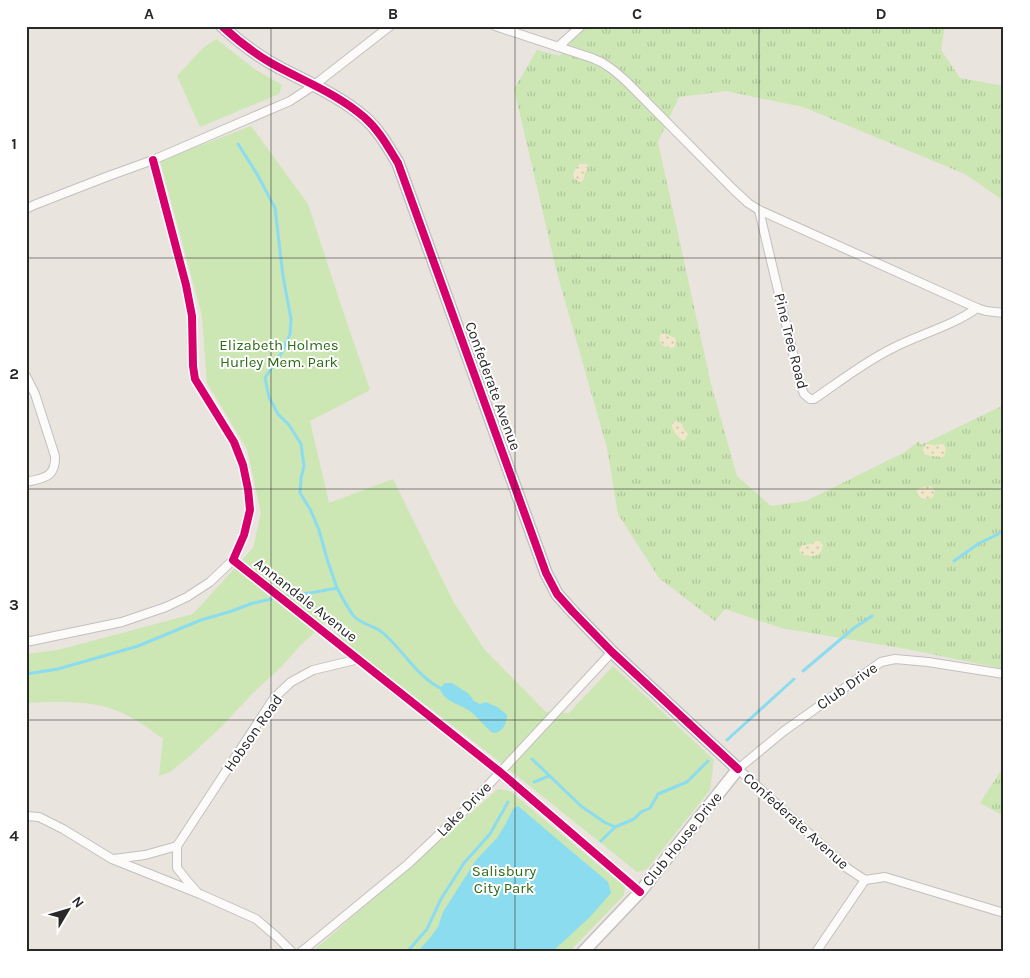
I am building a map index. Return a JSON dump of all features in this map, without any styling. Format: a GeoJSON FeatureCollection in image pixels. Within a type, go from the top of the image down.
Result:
{"type":"FeatureCollection","features":[{"type":"Feature","properties":{"kind":"street","name":"Confederate Avenue"},"geometry":{"type":"LineString","coordinates":[[222,26],[232,36],[270,62],[313,86],[327,91],[365,118],[378,131],[398,163],[546,573],[557,594],[612,652],[847,868],[865,880]]}},
{"type":"Feature","properties":{"kind":"street"},"geometry":{"type":"LineString","coordinates":[[26,210],[34,205],[153,160],[290,101],[313,86],[390,26]]}},
{"type":"Feature","properties":{"kind":"street"},"geometry":{"type":"LineString","coordinates":[[495,26],[599,61],[619,75],[733,189],[759,210],[976,308],[1004,313]]}},
{"type":"Feature","properties":{"kind":"street"},"geometry":{"type":"LineString","coordinates":[[558,47],[581,26]]}},
{"type":"Feature","properties":{"kind":"street","name":"Annandale Avenue"},"geometry":{"type":"LineString","coordinates":[[153,160],[186,285],[192,316],[195,379],[234,442],[243,465],[248,489],[250,510],[244,535],[233,560],[500,772],[640,892]]}},
{"type":"Feature","properties":{"kind":"street","name":"Pine Tree Road"},"geometry":{"type":"LineString","coordinates":[[759,210],[800,384],[804,394],[810,400],[891,349],[964,316],[976,308]]}},
{"type":"Feature","properties":{"kind":"street"},"geometry":{"type":"LineString","coordinates":[[26,376],[55,456],[53,469],[48,476],[26,482]]}},
{"type":"Feature","properties":{"kind":"street"},"geometry":{"type":"LineString","coordinates":[[26,642],[122,622],[166,607],[187,597],[210,582],[233,560]]}},
{"type":"Feature","properties":{"kind":"street","name":"Lake Drive"},"geometry":{"type":"LineString","coordinates":[[302,952],[408,864],[465,810],[612,652]]}},
{"type":"Feature","properties":{"kind":"street","name":"Hobson Road"},"geometry":{"type":"LineString","coordinates":[[177,846],[274,698],[291,682],[313,670],[359,659]]}},
{"type":"Feature","properties":{"kind":"street","name":"Club Drive"},"geometry":{"type":"LineString","coordinates":[[738,768],[784,730],[881,662],[895,659],[1004,674]]}},
{"type":"Feature","properties":{"kind":"street","name":"Club House Drive"},"geometry":{"type":"LineString","coordinates":[[583,952],[640,892],[738,768]]}},
{"type":"Feature","properties":{"kind":"street"},"geometry":{"type":"LineString","coordinates":[[26,816],[39,817],[112,860],[200,894],[256,919],[292,952]]}},
{"type":"Feature","properties":{"kind":"street"},"geometry":{"type":"LineString","coordinates":[[112,860],[145,855],[177,846],[177,868],[200,894]]}},
{"type":"Feature","properties":{"kind":"street"},"geometry":{"type":"LineString","coordinates":[[816,952],[865,880],[885,877],[1004,913]]}},
{"type":"Feature","properties":{"kind":"green space"},"geometry":{"type":"Polygon","coordinates":[[[567,26],[945,26],[941,50],[960,78],[1004,86],[1004,201],[965,174],[803,107],[726,91],[679,97],[658,142],[710,380],[737,476],[771,506],[806,501],[905,452],[919,441],[921,445],[1004,405],[1004,669],[907,649],[781,628],[725,609],[715,621],[659,578],[618,514],[607,448],[557,273],[514,89],[537,50],[560,56],[573,39],[567,26]]]}},
{"type":"Feature","properties":{"kind":"green space"},"geometry":{"type":"Polygon","coordinates":[[[216,39],[256,70],[282,85],[279,94],[200,127],[177,76],[203,48],[216,39]]]}},
{"type":"Feature","properties":{"kind":"green space","name":"Elizabeth Holmes Hurley Mem. Park"},"geometry":{"type":"Polygon","coordinates":[[[251,126],[308,204],[370,390],[310,421],[329,503],[393,479],[453,601],[484,649],[546,712],[569,713],[613,666],[714,760],[710,790],[647,869],[637,872],[495,758],[351,648],[325,622],[191,755],[170,772],[159,776],[163,738],[132,718],[106,707],[80,702],[26,703],[26,654],[58,650],[193,614],[253,548],[261,513],[247,449],[207,383],[202,316],[160,161],[251,126]]]}},
{"type":"Feature","properties":{"kind":"green space"},"geometry":{"type":"Polygon","coordinates":[[[1004,766],[1004,816],[980,803],[1004,766]]]}},
{"type":"Feature","properties":{"kind":"green space","name":"Salisbury City Park"},"geometry":{"type":"Polygon","coordinates":[[[498,789],[510,791],[625,887],[624,895],[569,952],[312,952],[498,789]]]}},
{"type":"Feature","properties":{"kind":"sand"},"geometry":{"type":"Polygon","coordinates":[[[583,163],[588,165],[588,168],[581,183],[574,178],[573,173],[578,165],[583,163]]]}},
{"type":"Feature","properties":{"kind":"sand"},"geometry":{"type":"Polygon","coordinates":[[[662,333],[675,338],[675,347],[668,348],[662,345],[659,340],[662,333]]]}},
{"type":"Feature","properties":{"kind":"sand"},"geometry":{"type":"Polygon","coordinates":[[[676,421],[682,424],[688,434],[685,440],[676,435],[673,430],[672,423],[676,421]]]}},
{"type":"Feature","properties":{"kind":"sand"},"geometry":{"type":"Polygon","coordinates":[[[926,444],[943,444],[946,450],[945,454],[943,457],[926,455],[923,449],[926,444]]]}},
{"type":"Feature","properties":{"kind":"sand"},"geometry":{"type":"Polygon","coordinates":[[[930,486],[935,492],[933,497],[925,499],[918,495],[917,489],[930,486]]]}},
{"type":"Feature","properties":{"kind":"sand"},"geometry":{"type":"Polygon","coordinates":[[[820,541],[823,545],[818,554],[812,556],[801,554],[799,550],[802,545],[820,541]]]}},
{"type":"Feature","properties":{"kind":"water"},"geometry":{"type":"Polygon","coordinates":[[[445,683],[452,683],[480,704],[486,702],[499,708],[507,715],[503,728],[495,733],[491,732],[467,709],[448,700],[440,688],[445,683]]]}},
{"type":"Feature","properties":{"kind":"water"},"geometry":{"type":"Polygon","coordinates":[[[518,806],[608,882],[611,893],[590,917],[552,952],[417,952],[438,927],[443,912],[476,860],[497,838],[513,809],[518,806]]]}},
{"type":"Feature","properties":{"kind":"waterway"},"geometry":{"type":"LineString","coordinates":[[238,144],[275,208],[283,276],[291,319],[290,334],[282,352],[265,378],[269,397],[278,414],[289,425],[301,444],[304,466],[300,493],[310,509],[319,530],[337,588]]}},
{"type":"Feature","properties":{"kind":"waterway"},"geometry":{"type":"LineString","coordinates":[[954,561],[978,544],[1004,531]]}},
{"type":"Feature","properties":{"kind":"waterway"},"geometry":{"type":"LineString","coordinates":[[289,595],[337,588],[356,618],[383,633],[417,670],[442,689]]}},
{"type":"Feature","properties":{"kind":"waterway"},"geometry":{"type":"LineString","coordinates":[[26,674],[58,669],[138,646],[201,620],[271,599]]}},
{"type":"Feature","properties":{"kind":"waterway"},"geometry":{"type":"LineString","coordinates":[[803,671],[854,628],[872,616]]}},
{"type":"Feature","properties":{"kind":"waterway"},"geometry":{"type":"LineString","coordinates":[[727,740],[794,679]]}},
{"type":"Feature","properties":{"kind":"waterway"},"geometry":{"type":"LineString","coordinates":[[532,759],[581,806],[604,822],[615,827]]}},
{"type":"Feature","properties":{"kind":"waterway"},"geometry":{"type":"LineString","coordinates":[[601,841],[615,827],[634,819],[641,812],[650,808],[658,794],[687,782],[708,761]]}},
{"type":"Feature","properties":{"kind":"waterway"},"geometry":{"type":"LineString","coordinates":[[534,782],[549,776]]}},
{"type":"Feature","properties":{"kind":"waterway"},"geometry":{"type":"LineString","coordinates":[[407,952],[427,929],[441,899],[464,863],[490,834],[508,802]]}},
{"type":"Feature","properties":{"kind":"cycle path"},"geometry":{"type":"LineString","coordinates":[[222,26],[265,59],[342,101],[364,117],[383,139],[398,163],[546,573],[557,594],[612,652],[738,769]]}},
{"type":"Feature","properties":{"kind":"cycle path"},"geometry":{"type":"LineString","coordinates":[[153,160],[186,285],[192,316],[195,379],[234,442],[243,465],[248,489],[250,510],[244,535],[233,560],[500,772],[640,892]]}}]}
